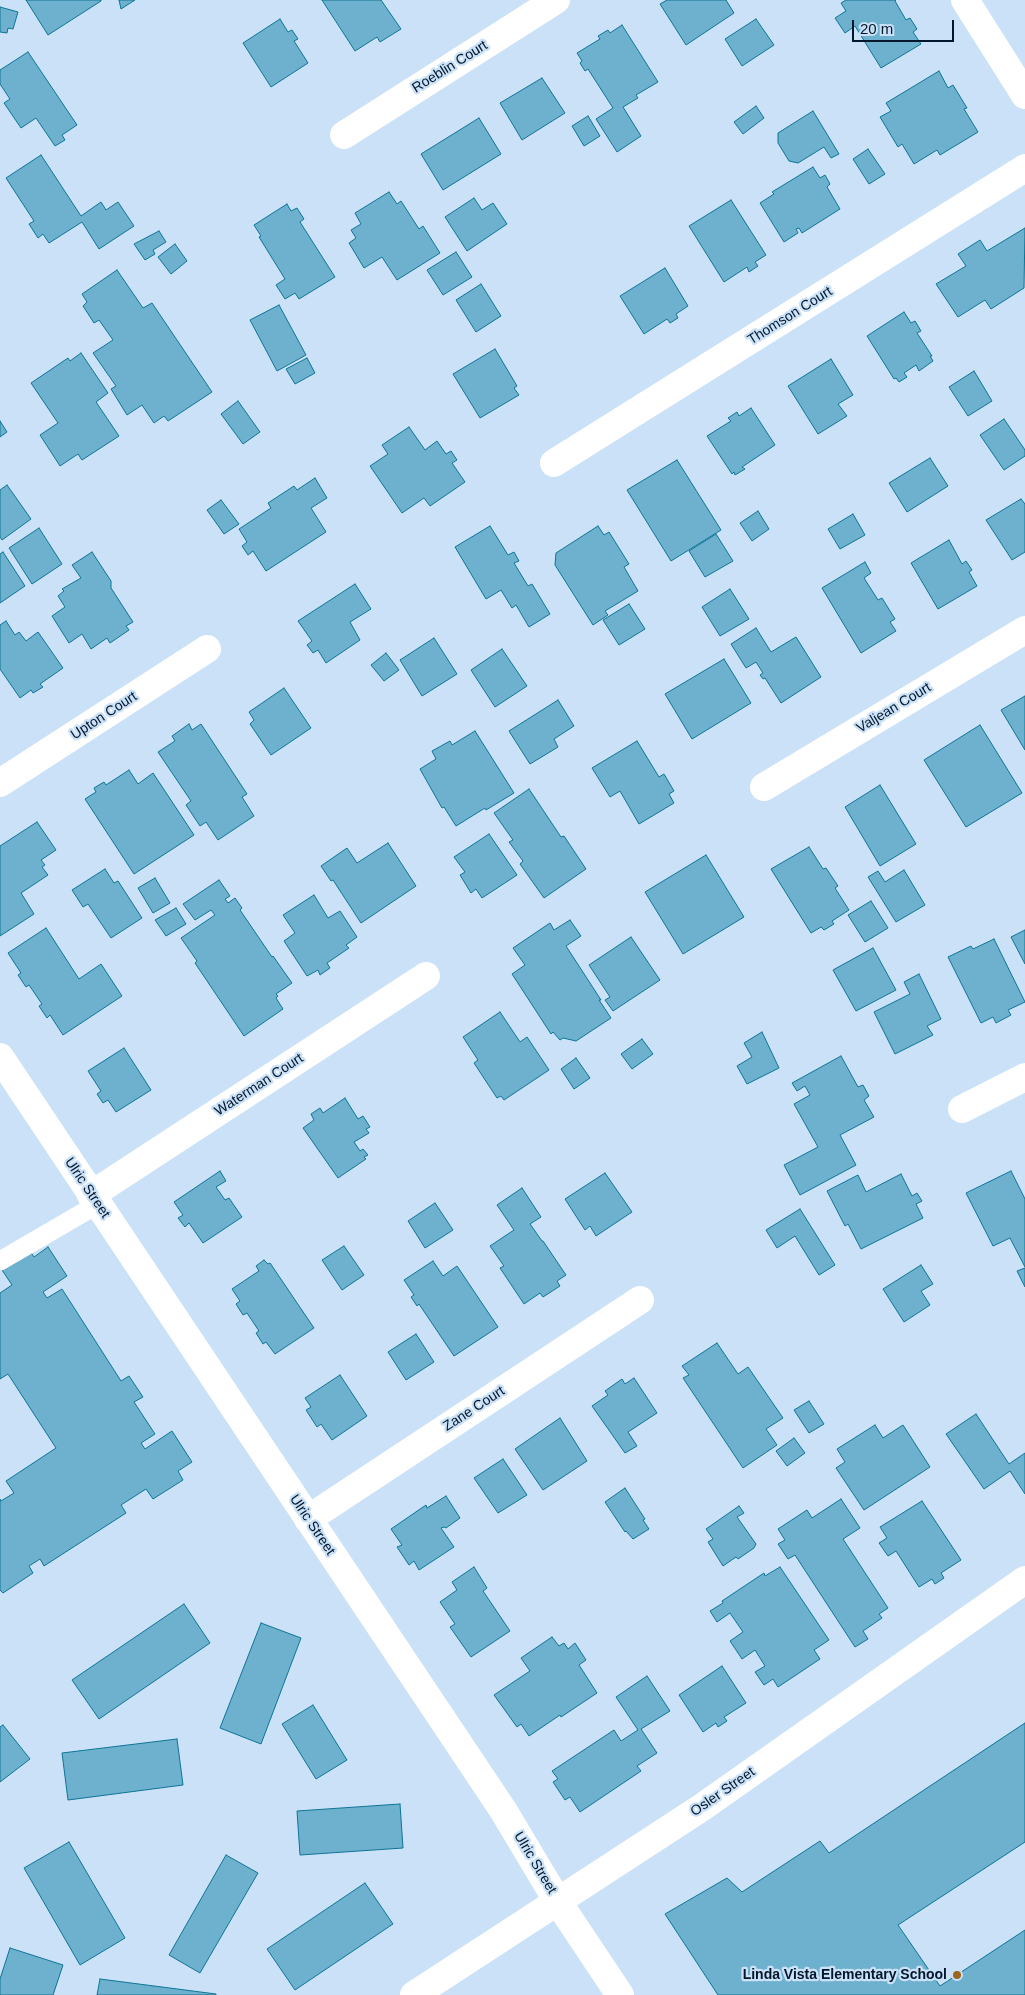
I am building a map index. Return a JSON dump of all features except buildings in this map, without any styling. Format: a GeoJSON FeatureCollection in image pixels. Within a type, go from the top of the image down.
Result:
{"type":"FeatureCollection","features":[{"type":"Feature","properties":{"kind":"street","name":"Roeblin Court"},"geometry":{"type":"LineString","coordinates":[[344,134],[556,0]]}},
{"type":"Feature","properties":{"kind":"street"},"geometry":{"type":"LineString","coordinates":[[965,0],[1025,95]]}},
{"type":"Feature","properties":{"kind":"street","name":"Thomson Court"},"geometry":{"type":"LineString","coordinates":[[554,464],[1025,168]]}},
{"type":"Feature","properties":{"kind":"street","name":"Valjean Court"},"geometry":{"type":"LineString","coordinates":[[764,787],[1025,630]]}},
{"type":"Feature","properties":{"kind":"street","name":"Upton Court"},"geometry":{"type":"LineString","coordinates":[[0,783],[207,649]]}},
{"type":"Feature","properties":{"kind":"street","name":"Waterman Court"},"geometry":{"type":"LineString","coordinates":[[94,1199],[426,976]]}},
{"type":"Feature","properties":{"kind":"street","name":"Ulric Street"},"geometry":{"type":"LineString","coordinates":[[0,1058],[503,1810],[558,1902],[620,1995]]}},
{"type":"Feature","properties":{"kind":"street"},"geometry":{"type":"LineString","coordinates":[[962,1109],[1025,1077]]}},
{"type":"Feature","properties":{"kind":"street","name":"Zane Court"},"geometry":{"type":"LineString","coordinates":[[308,1518],[640,1300]]}},
{"type":"Feature","properties":{"kind":"street","name":"Osler Street"},"geometry":{"type":"LineString","coordinates":[[414,1995],[701,1808],[1025,1580]]}},
{"type":"Feature","properties":{"kind":"lane"},"geometry":{"type":"LineString","coordinates":[[0,1261],[94,1199]]}},
{"type":"Feature","properties":{"kind":"place","name":"Linda Vista Elementary School"},"geometry":{"type":"Point","coordinates":[957,1975]}}]}
